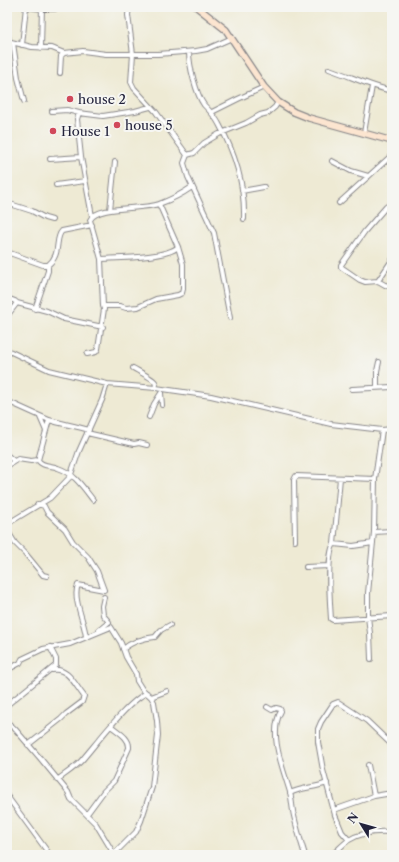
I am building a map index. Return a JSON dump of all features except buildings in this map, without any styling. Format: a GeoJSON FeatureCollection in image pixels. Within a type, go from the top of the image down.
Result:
{"type":"FeatureCollection","features":[{"type":"Feature","properties":{"kind":"street"},"geometry":{"type":"LineString","coordinates":[[20,45],[27,7],[55,9],[56,7]]}},
{"type":"Feature","properties":{"kind":"street"},"geometry":{"type":"LineString","coordinates":[[129,7],[128,15],[133,54],[131,82],[134,88],[187,155]]}},
{"type":"Feature","properties":{"kind":"street"},"geometry":{"type":"LineString","coordinates":[[197,7],[221,25],[232,38],[264,87],[278,102],[294,112],[309,118],[392,141]]}},
{"type":"Feature","properties":{"kind":"street"},"geometry":{"type":"LineString","coordinates":[[41,48],[42,8]]}},
{"type":"Feature","properties":{"kind":"street"},"geometry":{"type":"LineString","coordinates":[[7,29],[24,101]]}},
{"type":"Feature","properties":{"kind":"street"},"geometry":{"type":"LineString","coordinates":[[10,42],[32,47],[52,48],[64,53],[83,51],[106,54],[158,54],[207,49],[232,38]]}},
{"type":"Feature","properties":{"kind":"street"},"geometry":{"type":"LineString","coordinates":[[189,52],[190,68],[200,96],[204,104],[212,112],[223,132],[234,158],[242,191],[244,219]]}},
{"type":"Feature","properties":{"kind":"street"},"geometry":{"type":"LineString","coordinates":[[60,73],[61,56],[64,53]]}},
{"type":"Feature","properties":{"kind":"street"},"geometry":{"type":"LineString","coordinates":[[329,69],[372,86],[392,91]]}},
{"type":"Feature","properties":{"kind":"street"},"geometry":{"type":"LineString","coordinates":[[364,133],[372,86]]}},
{"type":"Feature","properties":{"kind":"street"},"geometry":{"type":"LineString","coordinates":[[212,112],[264,87]]}},
{"type":"Feature","properties":{"kind":"street"},"geometry":{"type":"LineString","coordinates":[[187,155],[194,153],[204,144],[223,132],[246,123],[260,115],[268,113],[275,108],[278,102]]}},
{"type":"Feature","properties":{"kind":"street"},"geometry":{"type":"LineString","coordinates":[[52,111],[67,110],[79,113],[108,115],[150,107]]}},
{"type":"Feature","properties":{"kind":"street"},"geometry":{"type":"LineString","coordinates":[[79,113],[77,119],[81,157],[92,216],[90,220],[102,259],[104,309],[103,327],[98,349],[96,352],[87,354]]}},
{"type":"Feature","properties":{"kind":"street"},"geometry":{"type":"LineString","coordinates":[[187,155],[185,168],[192,187],[214,233],[230,318]]}},
{"type":"Feature","properties":{"kind":"street"},"geometry":{"type":"LineString","coordinates":[[339,202],[392,156]]}},
{"type":"Feature","properties":{"kind":"street"},"geometry":{"type":"LineString","coordinates":[[50,159],[81,157]]}},
{"type":"Feature","properties":{"kind":"street"},"geometry":{"type":"LineString","coordinates":[[332,161],[351,172],[368,176]]}},
{"type":"Feature","properties":{"kind":"street"},"geometry":{"type":"LineString","coordinates":[[110,210],[115,162]]}},
{"type":"Feature","properties":{"kind":"street"},"geometry":{"type":"LineString","coordinates":[[56,185],[85,181]]}},
{"type":"Feature","properties":{"kind":"street"},"geometry":{"type":"LineString","coordinates":[[92,216],[110,210],[143,208],[159,204],[184,193],[192,187]]}},
{"type":"Feature","properties":{"kind":"street"},"geometry":{"type":"LineString","coordinates":[[242,191],[264,187]]}},
{"type":"Feature","properties":{"kind":"street"},"geometry":{"type":"LineString","coordinates":[[7,203],[32,211],[44,218],[52,220]]}},
{"type":"Feature","properties":{"kind":"street"},"geometry":{"type":"LineString","coordinates":[[392,203],[386,207],[365,231],[341,265],[341,267],[360,280],[365,282],[378,281],[392,287]]}},
{"type":"Feature","properties":{"kind":"street"},"geometry":{"type":"LineString","coordinates":[[103,306],[133,308],[156,299],[178,296],[182,293],[184,264],[159,204]]}},
{"type":"Feature","properties":{"kind":"street"},"geometry":{"type":"LineString","coordinates":[[35,309],[48,271],[48,265],[56,255],[58,249],[58,237],[62,231],[92,225]]}},
{"type":"Feature","properties":{"kind":"street"},"geometry":{"type":"LineString","coordinates":[[102,259],[138,257],[170,252],[178,247]]}},
{"type":"Feature","properties":{"kind":"street"},"geometry":{"type":"LineString","coordinates":[[7,252],[43,265],[48,265]]}},
{"type":"Feature","properties":{"kind":"street"},"geometry":{"type":"LineString","coordinates":[[378,281],[392,260]]}},
{"type":"Feature","properties":{"kind":"street"},"geometry":{"type":"LineString","coordinates":[[7,298],[15,301],[16,303],[47,311],[64,319],[103,327]]}},
{"type":"Feature","properties":{"kind":"street"},"geometry":{"type":"LineString","coordinates":[[7,316],[16,303]]}},
{"type":"Feature","properties":{"kind":"street"},"geometry":{"type":"LineString","coordinates":[[7,350],[50,370],[107,384],[156,388],[161,391],[211,396],[331,424],[382,430],[392,429]]}},
{"type":"Feature","properties":{"kind":"street"},"geometry":{"type":"LineString","coordinates":[[377,387],[377,371],[379,362]]}},
{"type":"Feature","properties":{"kind":"street"},"geometry":{"type":"LineString","coordinates":[[133,368],[154,380],[156,383],[156,388]]}},
{"type":"Feature","properties":{"kind":"street"},"geometry":{"type":"LineString","coordinates":[[7,524],[46,500],[60,489],[70,477],[102,400],[107,384]]}},
{"type":"Feature","properties":{"kind":"street"},"geometry":{"type":"LineString","coordinates":[[352,389],[392,387]]}},
{"type":"Feature","properties":{"kind":"street"},"geometry":{"type":"LineString","coordinates":[[161,391],[162,405]]}},
{"type":"Feature","properties":{"kind":"street"},"geometry":{"type":"LineString","coordinates":[[149,417],[161,391]]}},
{"type":"Feature","properties":{"kind":"street"},"geometry":{"type":"LineString","coordinates":[[7,401],[40,417],[71,427],[78,426],[88,431],[134,444],[139,443],[147,445]]}},
{"type":"Feature","properties":{"kind":"street"},"geometry":{"type":"LineString","coordinates":[[40,417],[46,431]]}},
{"type":"Feature","properties":{"kind":"street"},"geometry":{"type":"LineString","coordinates":[[38,460],[49,420]]}},
{"type":"Feature","properties":{"kind":"street"},"geometry":{"type":"LineString","coordinates":[[371,659],[368,617],[374,532],[375,479],[382,430]]}},
{"type":"Feature","properties":{"kind":"street"},"geometry":{"type":"LineString","coordinates":[[7,456],[14,461]]}},
{"type":"Feature","properties":{"kind":"street"},"geometry":{"type":"LineString","coordinates":[[7,466],[18,459],[31,461],[38,460],[43,464],[56,467],[71,473],[93,500]]}},
{"type":"Feature","properties":{"kind":"street"},"geometry":{"type":"LineString","coordinates":[[295,541],[295,477],[298,475],[375,479]]}},
{"type":"Feature","properties":{"kind":"street"},"geometry":{"type":"LineString","coordinates":[[340,478],[334,544],[331,548],[329,566],[330,619],[392,616]]}},
{"type":"Feature","properties":{"kind":"street"},"geometry":{"type":"LineString","coordinates":[[46,500],[44,506],[47,512],[65,529],[73,542],[88,556],[100,576],[104,590],[80,586],[78,584],[77,588],[77,598],[87,635]]}},
{"type":"Feature","properties":{"kind":"street"},"geometry":{"type":"LineString","coordinates":[[38,504],[44,506]]}},
{"type":"Feature","properties":{"kind":"street"},"geometry":{"type":"LineString","coordinates":[[7,530],[15,543],[43,575],[47,576]]}},
{"type":"Feature","properties":{"kind":"street"},"geometry":{"type":"LineString","coordinates":[[374,532],[392,531]]}},
{"type":"Feature","properties":{"kind":"street"},"geometry":{"type":"LineString","coordinates":[[334,544],[353,546],[372,544]]}},
{"type":"Feature","properties":{"kind":"street"},"geometry":{"type":"LineString","coordinates":[[306,567],[329,566]]}},
{"type":"Feature","properties":{"kind":"street"},"geometry":{"type":"LineString","coordinates":[[7,670],[20,663],[22,659],[50,647],[70,644],[105,626],[110,622],[103,615],[102,606],[104,597]]}},
{"type":"Feature","properties":{"kind":"street"},"geometry":{"type":"LineString","coordinates":[[123,649],[130,643],[143,638],[155,637],[161,630],[170,625]]}},
{"type":"Feature","properties":{"kind":"street"},"geometry":{"type":"LineString","coordinates":[[7,722],[15,729],[68,792],[71,799],[96,824],[113,855],[136,832],[150,795],[158,735],[156,710],[151,697],[142,689],[121,643],[111,627],[87,635]]}},
{"type":"Feature","properties":{"kind":"street"},"geometry":{"type":"LineString","coordinates":[[7,705],[52,670],[57,662],[50,647]]}},
{"type":"Feature","properties":{"kind":"street"},"geometry":{"type":"LineString","coordinates":[[28,745],[84,699],[84,696],[70,676],[60,669],[52,670]]}},
{"type":"Feature","properties":{"kind":"street"},"geometry":{"type":"LineString","coordinates":[[142,689],[142,695]]}},
{"type":"Feature","properties":{"kind":"street"},"geometry":{"type":"LineString","coordinates":[[151,697],[167,691]]}},
{"type":"Feature","properties":{"kind":"street"},"geometry":{"type":"LineString","coordinates":[[57,780],[81,761],[129,707],[142,695],[147,693]]}},
{"type":"Feature","properties":{"kind":"street"},"geometry":{"type":"LineString","coordinates":[[349,840],[338,825],[323,770],[318,736],[321,722],[333,704],[338,702],[367,722],[392,745]]}},
{"type":"Feature","properties":{"kind":"street"},"geometry":{"type":"LineString","coordinates":[[267,707],[272,710],[276,708],[280,709],[281,711],[277,718],[275,733],[282,769],[290,793],[294,816],[305,855]]}},
{"type":"Feature","properties":{"kind":"street"},"geometry":{"type":"LineString","coordinates":[[87,814],[104,791],[114,781],[129,748],[129,745],[124,737],[111,726]]}},
{"type":"Feature","properties":{"kind":"street"},"geometry":{"type":"LineString","coordinates":[[368,765],[374,796]]}},
{"type":"Feature","properties":{"kind":"street"},"geometry":{"type":"LineString","coordinates":[[290,793],[298,789],[315,787],[327,783]]}},
{"type":"Feature","properties":{"kind":"street"},"geometry":{"type":"LineString","coordinates":[[334,810],[374,796],[392,793]]}},
{"type":"Feature","properties":{"kind":"street"},"geometry":{"type":"LineString","coordinates":[[7,796],[50,855]]}},
{"type":"Feature","properties":{"kind":"street"},"geometry":{"type":"LineString","coordinates":[[332,855],[349,840],[376,832],[392,832]]}},
{"type":"Feature","properties":{"kind":"place","name":"house 2"},"geometry":{"type":"Point","coordinates":[70,99]}},
{"type":"Feature","properties":{"kind":"place","name":"house 5"},"geometry":{"type":"Point","coordinates":[117,125]}},
{"type":"Feature","properties":{"kind":"place","name":"House 1"},"geometry":{"type":"Point","coordinates":[53,131]}}]}
